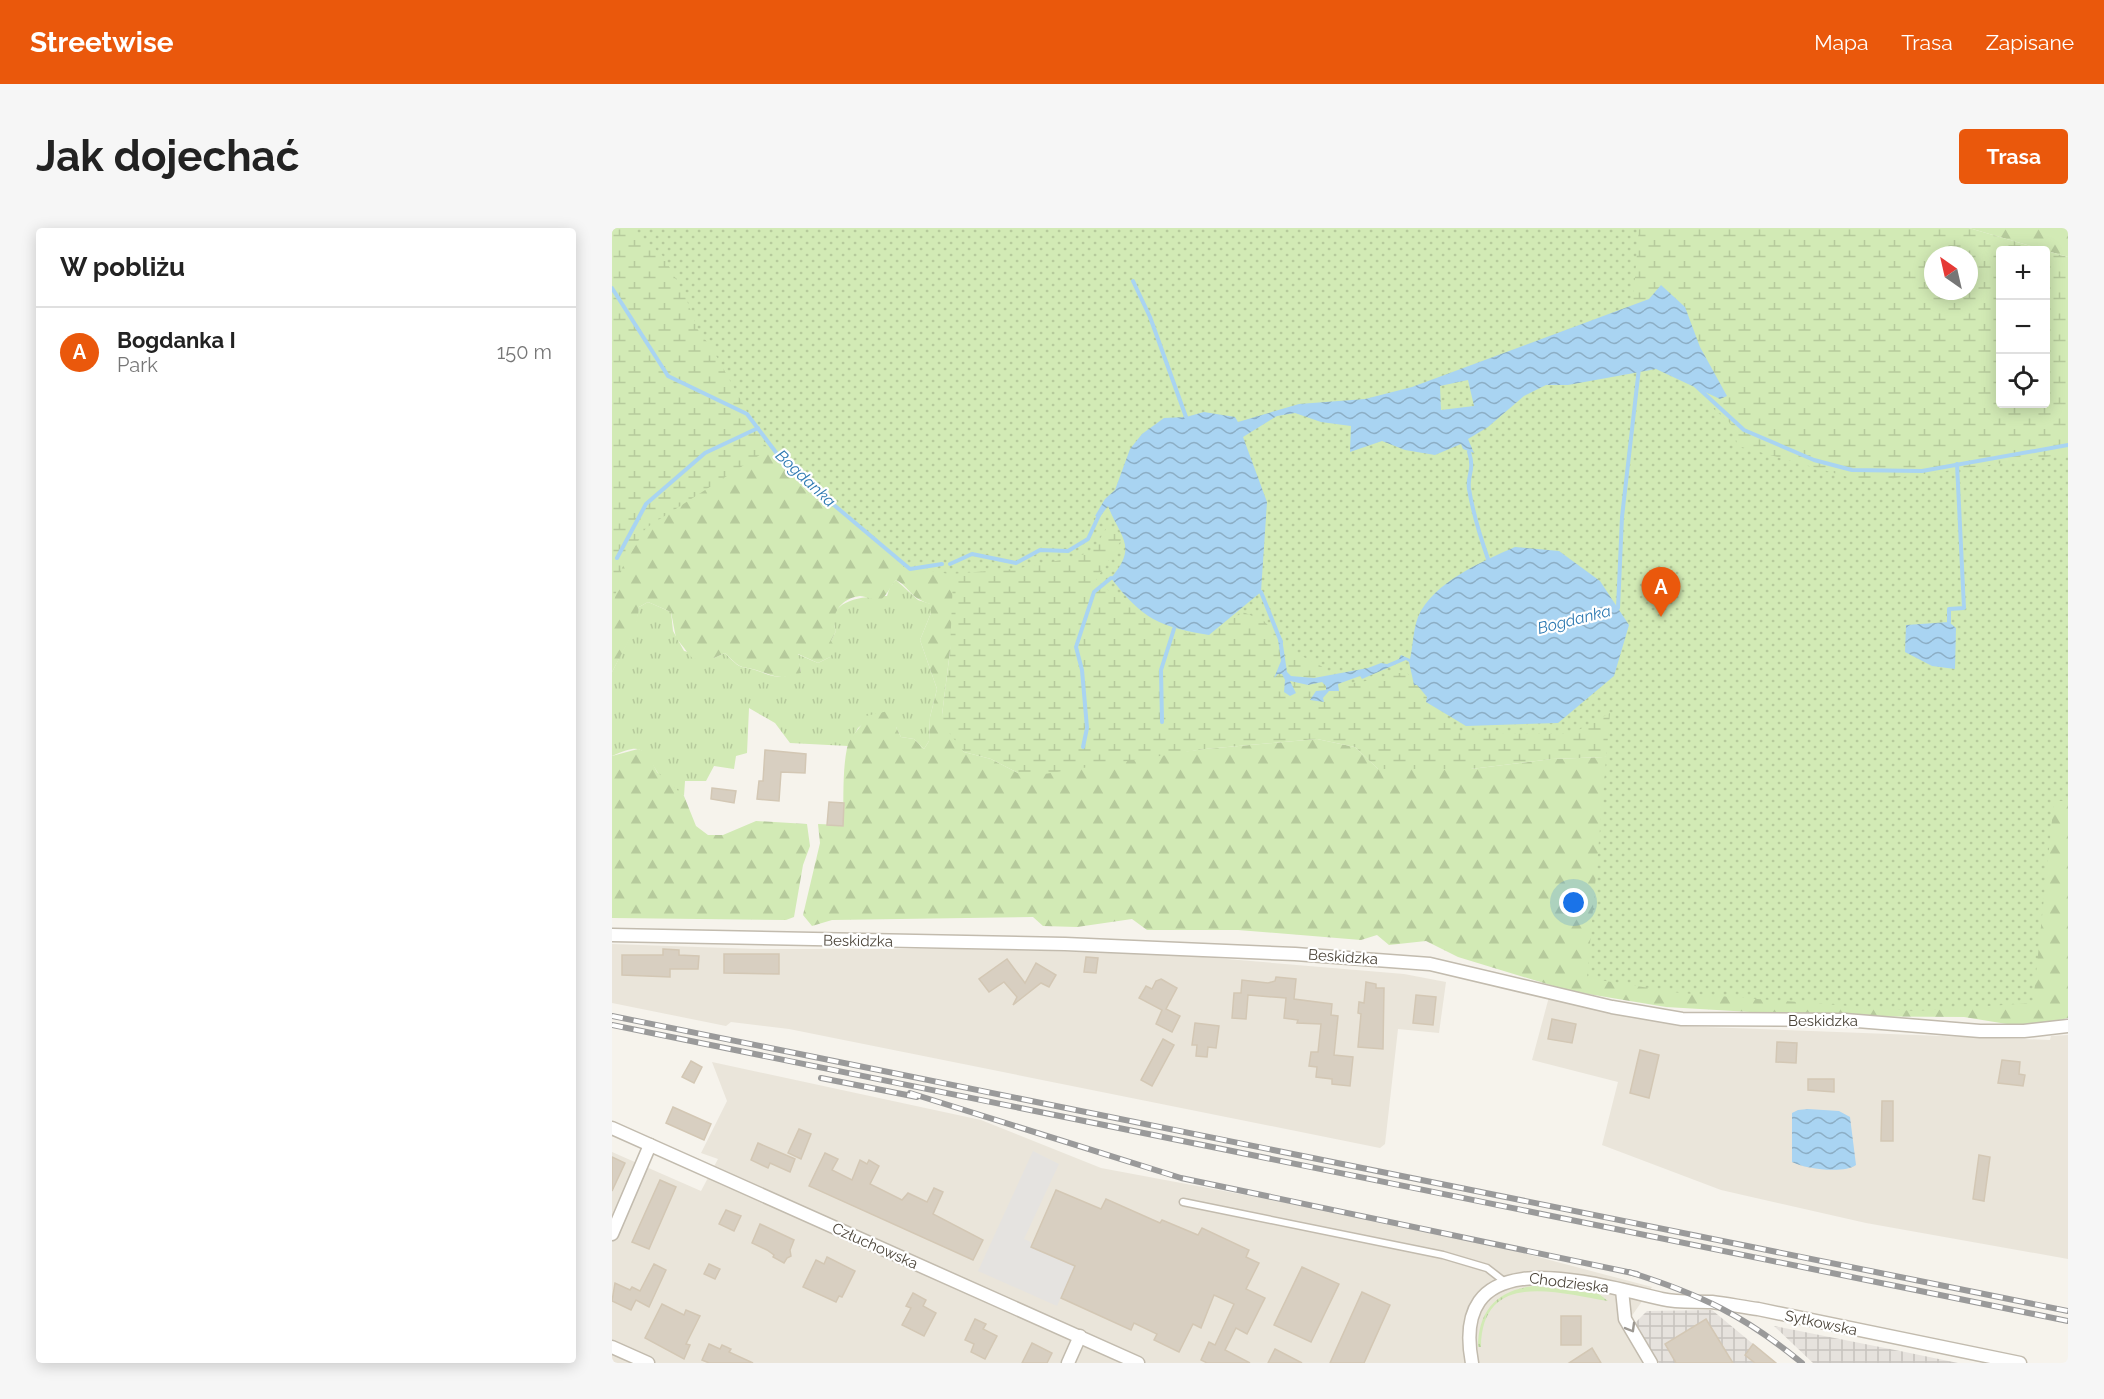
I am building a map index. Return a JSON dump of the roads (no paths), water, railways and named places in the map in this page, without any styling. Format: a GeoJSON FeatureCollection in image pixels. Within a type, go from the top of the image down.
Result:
{"type":"FeatureCollection","features":[{"type":"Feature","properties":{"kind":"street","name":"Beskidzka"},"geometry":{"type":"LineString","coordinates":[[612,935],[1076,945],[1295,954],[1430,964],[1612,1007],[1682,1019],[1845,1020],[1980,1031],[2024,1031],[2068,1026]]}},
{"type":"Feature","properties":{"kind":"street","name":"Człuchowska"},"geometry":{"type":"LineString","coordinates":[[612,1128],[1138,1363]]}},
{"type":"Feature","properties":{"kind":"street"},"geometry":{"type":"LineString","coordinates":[[612,1234],[650,1145]]}},
{"type":"Feature","properties":{"kind":"street","name":"Chodzieska"},"geometry":{"type":"LineString","coordinates":[[1505,1282],[1527,1277],[1542,1278],[1622,1290]]}},
{"type":"Feature","properties":{"kind":"street"},"geometry":{"type":"LineString","coordinates":[[1472,1363],[1469,1333],[1473,1314],[1488,1292],[1505,1282]]}},
{"type":"Feature","properties":{"kind":"street"},"geometry":{"type":"LineString","coordinates":[[1622,1290],[1625,1319],[1651,1363]]}},
{"type":"Feature","properties":{"kind":"street","name":"Sytkowska"},"geometry":{"type":"LineString","coordinates":[[1622,1290],[1664,1300],[1714,1302],[1758,1309],[2020,1363]]}},
{"type":"Feature","properties":{"kind":"street"},"geometry":{"type":"LineString","coordinates":[[1068,1363],[1080,1336]]}},
{"type":"Feature","properties":{"kind":"street"},"geometry":{"type":"LineString","coordinates":[[612,1347],[648,1363]]}},
{"type":"Feature","properties":{"kind":"lane"},"geometry":{"type":"LineString","coordinates":[[1183,1202],[1443,1254],[1487,1268],[1505,1282]]}},
{"type":"Feature","properties":{"kind":"water"},"geometry":{"type":"Polygon","coordinates":[[[1661,285],[1685,307],[1700,347],[1727,396],[1720,399],[1656,369],[1568,385],[1546,385],[1524,396],[1488,427],[1468,439],[1474,453],[1463,449],[1461,444],[1435,455],[1405,450],[1382,441],[1350,452],[1351,426],[1321,422],[1295,413],[1277,416],[1243,437],[1267,502],[1261,592],[1209,635],[1177,628],[1153,619],[1132,603],[1111,578],[1124,558],[1124,542],[1108,506],[1100,517],[1095,516],[1105,499],[1115,490],[1130,449],[1142,434],[1164,418],[1186,417],[1204,412],[1235,417],[1238,422],[1299,404],[1365,399],[1412,387],[1649,299],[1661,285]],[[1468,380],[1440,386],[1441,410],[1474,406],[1468,380]]]}},
{"type":"Feature","properties":{"kind":"water"},"geometry":{"type":"Polygon","coordinates":[[[1515,547],[1559,551],[1600,581],[1629,625],[1614,676],[1558,723],[1466,726],[1426,702],[1427,697],[1417,685],[1414,685],[1409,662],[1406,660],[1362,679],[1360,676],[1338,684],[1339,691],[1329,691],[1323,698],[1324,702],[1310,700],[1316,691],[1326,690],[1322,682],[1308,685],[1290,681],[1296,693],[1290,696],[1284,692],[1285,680],[1282,674],[1274,678],[1281,661],[1278,639],[1282,638],[1287,672],[1291,676],[1314,678],[1368,668],[1381,663],[1387,664],[1399,659],[1401,655],[1410,659],[1418,617],[1435,593],[1460,574],[1515,547]]]}},
{"type":"Feature","properties":{"kind":"water"},"geometry":{"type":"Polygon","coordinates":[[[1949,622],[1956,628],[1955,669],[1932,666],[1905,652],[1906,625],[1949,622]]]}},
{"type":"Feature","properties":{"kind":"water"},"geometry":{"type":"Polygon","coordinates":[[[1808,1109],[1839,1111],[1850,1117],[1856,1165],[1850,1168],[1824,1170],[1792,1162],[1792,1113],[1808,1109]]]}},
{"type":"Feature","properties":{"kind":"waterway"},"geometry":{"type":"LineString","coordinates":[[1133,281],[1150,317],[1186,417]]}},
{"type":"Feature","properties":{"kind":"waterway","name":"Bogdanka"},"geometry":{"type":"LineString","coordinates":[[612,288],[668,376],[747,414],[784,463],[910,569],[942,564]]}},
{"type":"Feature","properties":{"kind":"waterway","name":"Bogdanka"},"geometry":{"type":"LineString","coordinates":[[1615,609],[1618,608],[1622,517],[1639,368]]}},
{"type":"Feature","properties":{"kind":"waterway","name":"Bogdanka"},"geometry":{"type":"LineString","coordinates":[[1696,386],[1744,430],[1814,460],[1852,470],[1922,471],[2068,445]]}},
{"type":"Feature","properties":{"kind":"waterway"},"geometry":{"type":"LineString","coordinates":[[617,558],[646,504],[705,453],[758,428]]}},
{"type":"Feature","properties":{"kind":"waterway"},"geometry":{"type":"LineString","coordinates":[[1469,452],[1471,464],[1469,489],[1488,559]]}},
{"type":"Feature","properties":{"kind":"waterway"},"geometry":{"type":"LineString","coordinates":[[1949,622],[1949,609],[1964,608],[1957,464]]}},
{"type":"Feature","properties":{"kind":"waterway","name":"Bogdanka"},"geometry":{"type":"LineString","coordinates":[[950,564],[972,554],[1016,563],[1040,550],[1068,551],[1088,539],[1100,513]]}},
{"type":"Feature","properties":{"kind":"waterway"},"geometry":{"type":"LineString","coordinates":[[1083,747],[1087,728],[1082,670],[1076,647],[1094,592],[1111,578]]}},
{"type":"Feature","properties":{"kind":"waterway","name":"Bogdanka"},"geometry":{"type":"LineString","coordinates":[[1257,590],[1261,592],[1281,642]]}},
{"type":"Feature","properties":{"kind":"waterway"},"geometry":{"type":"LineString","coordinates":[[1162,722],[1161,670],[1174,629]]}},
{"type":"Feature","properties":{"kind":"railway"},"geometry":{"type":"LineString","coordinates":[[612,1016],[2068,1311]]}},
{"type":"Feature","properties":{"kind":"railway"},"geometry":{"type":"LineString","coordinates":[[612,1025],[2068,1321]]}},
{"type":"Feature","properties":{"kind":"railway"},"geometry":{"type":"LineString","coordinates":[[821,1078],[917,1097]]}},
{"type":"Feature","properties":{"kind":"railway"},"geometry":{"type":"LineString","coordinates":[[910,1093],[1181,1178],[1637,1274]]}},
{"type":"Feature","properties":{"kind":"railway"},"geometry":{"type":"LineString","coordinates":[[1629,1272],[1677,1289],[1720,1308],[1781,1346],[1802,1363]]}},
{"type":"Feature","properties":{"kind":"place","name":"Bogdanka I"},"geometry":{"type":"Point","coordinates":[1661,617]}}]}
